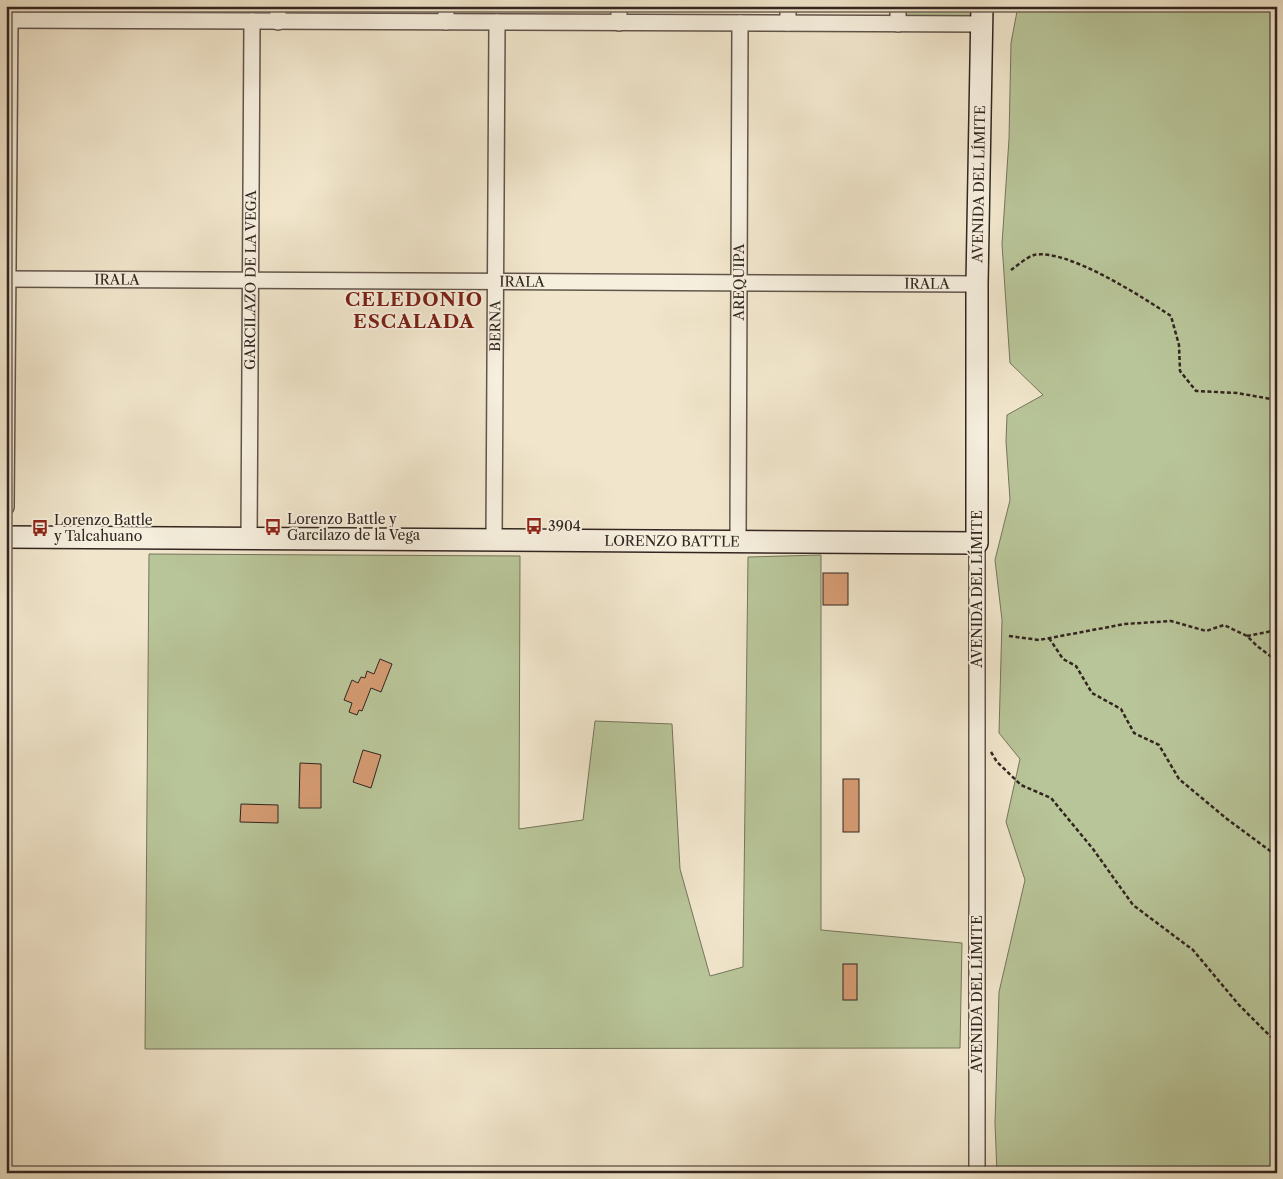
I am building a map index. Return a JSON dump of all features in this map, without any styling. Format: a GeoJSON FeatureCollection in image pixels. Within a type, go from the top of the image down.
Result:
{"type":"FeatureCollection","features":[{"type":"Feature","properties":{"kind":"street"},"geometry":{"type":"LineString","coordinates":[[446,6],[446,22]]}},
{"type":"Feature","properties":{"kind":"street"},"geometry":{"type":"LineString","coordinates":[[619,6],[619,23]]}},
{"type":"Feature","properties":{"kind":"street"},"geometry":{"type":"LineString","coordinates":[[788,6],[788,24]]}},
{"type":"Feature","properties":{"kind":"street"},"geometry":{"type":"LineString","coordinates":[[898,6],[898,24]]}},
{"type":"Feature","properties":{"kind":"street"},"geometry":{"type":"LineString","coordinates":[[6,506],[8,20],[106,14],[252,22],[278,14],[446,22],[898,24],[982,15]]}},
{"type":"Feature","properties":{"kind":"street","name":"AVENIDA DEL LÍMITE"},"geometry":{"type":"LineString","coordinates":[[977,1173],[977,284],[982,15]]}},
{"type":"Feature","properties":{"kind":"street","name":"GARCILAZO DE LA VEGA"},"geometry":{"type":"LineString","coordinates":[[249,538],[252,22]]}},
{"type":"Feature","properties":{"kind":"street","name":"BERNA"},"geometry":{"type":"LineString","coordinates":[[494,540],[497,22]]}},
{"type":"Feature","properties":{"kind":"street","name":"AREQUIPA"},"geometry":{"type":"LineString","coordinates":[[738,541],[740,23]]}},
{"type":"Feature","properties":{"kind":"street","name":"IRALA"},"geometry":{"type":"LineString","coordinates":[[7,280],[977,284]]}},
{"type":"Feature","properties":{"kind":"street","name":"LORENZO BATTLE"},"geometry":{"type":"LineString","coordinates":[[6,537],[977,543]]}},
{"type":"Feature","properties":{"kind":"path"},"geometry":{"type":"LineString","coordinates":[[1011,270],[1033,255],[1049,255],[1090,268],[1139,295],[1171,316],[1179,345],[1180,371],[1196,391],[1237,393],[1277,400]]}},
{"type":"Feature","properties":{"kind":"path"},"geometry":{"type":"LineString","coordinates":[[1009,636],[1038,640],[1125,624],[1171,621],[1206,631],[1224,625],[1247,636],[1277,661]]}},
{"type":"Feature","properties":{"kind":"path"},"geometry":{"type":"LineString","coordinates":[[1247,636],[1277,630]]}},
{"type":"Feature","properties":{"kind":"path"},"geometry":{"type":"LineString","coordinates":[[1048,638],[1063,659],[1076,666],[1092,693],[1121,709],[1134,733],[1159,745],[1179,779],[1227,819],[1277,856]]}},
{"type":"Feature","properties":{"kind":"path"},"geometry":{"type":"LineString","coordinates":[[977,726],[996,762],[1022,785],[1051,798],[1134,905],[1193,950],[1239,1005],[1277,1043]]}},
{"type":"Feature","properties":{"kind":"green space"},"geometry":{"type":"Polygon","coordinates":[[[898,6],[982,6],[982,24],[898,24],[898,6]]]}},
{"type":"Feature","properties":{"kind":"green space"},"geometry":{"type":"Polygon","coordinates":[[[1018,6],[1277,6],[1277,1173],[997,1173],[995,1123],[999,992],[1025,880],[1006,822],[1020,759],[999,733],[1002,620],[995,560],[1010,500],[1006,441],[1007,415],[1043,395],[1010,363],[1002,244],[1009,139],[1011,43],[1018,6]]]}},
{"type":"Feature","properties":{"kind":"green space"},"geometry":{"type":"Polygon","coordinates":[[[149,554],[520,556],[519,829],[583,820],[595,721],[672,724],[680,869],[710,976],[743,967],[748,557],[821,555],[821,930],[962,943],[960,1048],[145,1049],[149,554]]]}},
{"type":"Feature","properties":{"kind":"building"},"geometry":{"type":"Polygon","coordinates":[[[823,573],[848,573],[848,605],[823,605],[823,573]]]}},
{"type":"Feature","properties":{"kind":"building"},"geometry":{"type":"Polygon","coordinates":[[[380,659],[392,664],[381,692],[371,688],[362,711],[359,710],[357,715],[349,712],[352,703],[344,700],[352,680],[358,683],[361,677],[365,678],[367,671],[374,674],[380,659]]]}},
{"type":"Feature","properties":{"kind":"building"},"geometry":{"type":"Polygon","coordinates":[[[363,750],[381,755],[371,788],[353,782],[363,750]]]}},
{"type":"Feature","properties":{"kind":"building"},"geometry":{"type":"Polygon","coordinates":[[[300,763],[321,764],[321,808],[299,808],[300,763]]]}},
{"type":"Feature","properties":{"kind":"building"},"geometry":{"type":"Polygon","coordinates":[[[843,779],[859,779],[859,832],[843,832],[843,779]]]}},
{"type":"Feature","properties":{"kind":"building"},"geometry":{"type":"Polygon","coordinates":[[[241,804],[278,805],[278,823],[240,822],[241,804]]]}},
{"type":"Feature","properties":{"kind":"building"},"geometry":{"type":"Polygon","coordinates":[[[843,964],[857,964],[857,1000],[843,1000],[843,964]]]}},
{"type":"Feature","properties":{"kind":"place","name":"3904"},"geometry":{"type":"Point","coordinates":[534,526]}},
{"type":"Feature","properties":{"kind":"place","name":"Lorenzo Battle y Garcilazo de la Vega"},"geometry":{"type":"Point","coordinates":[273,527]}},
{"type":"Feature","properties":{"kind":"place","name":"Lorenzo Battle y Talcahuano"},"geometry":{"type":"Point","coordinates":[40,528]}},
{"type":"Feature","properties":{"kind":"district","name":"CELEDONIO ESCALADA"},"geometry":{"type":"Point","coordinates":[414,310]}}]}
